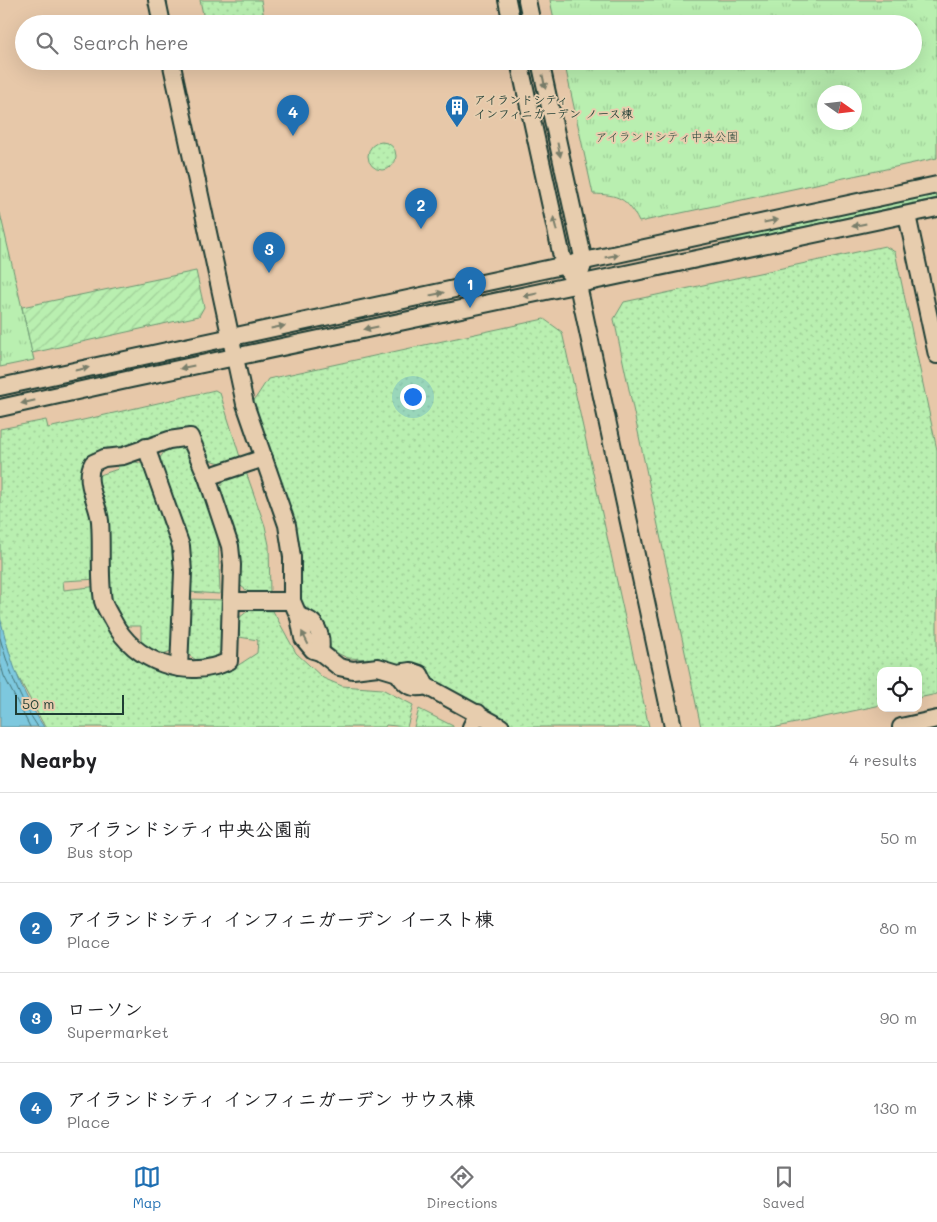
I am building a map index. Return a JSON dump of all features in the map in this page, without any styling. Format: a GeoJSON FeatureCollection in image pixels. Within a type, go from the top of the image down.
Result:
{"type":"FeatureCollection","features":[{"type":"Feature","properties":{"kind":"street"},"geometry":{"type":"LineString","coordinates":[[157,0],[160,15]]}},
{"type":"Feature","properties":{"kind":"street"},"geometry":{"type":"LineString","coordinates":[[507,0],[510,15]]}},
{"type":"Feature","properties":{"kind":"street"},"geometry":{"type":"LineString","coordinates":[[527,0],[530,15]]}},
{"type":"Feature","properties":{"kind":"street"},"geometry":{"type":"LineString","coordinates":[[173,70],[245,404],[287,525],[292,557],[292,601],[299,617],[303,638],[313,650],[320,652],[339,667],[353,670],[378,668],[398,673],[416,671],[420,674],[426,686],[475,720],[501,727]]}},
{"type":"Feature","properties":{"kind":"street"},"geometry":{"type":"LineString","coordinates":[[521,70],[564,266],[578,285],[673,727]]}},
{"type":"Feature","properties":{"kind":"street"},"geometry":{"type":"LineString","coordinates":[[542,70],[584,262],[578,285]]}},
{"type":"Feature","properties":{"kind":"street"},"geometry":{"type":"LineString","coordinates":[[0,387],[937,185]]}},
{"type":"Feature","properties":{"kind":"street"},"geometry":{"type":"LineString","coordinates":[[0,408],[937,208]]}},
{"type":"Feature","properties":{"kind":"street"},"geometry":{"type":"LineString","coordinates":[[907,215],[937,355]]}},
{"type":"Feature","properties":{"kind":"street"},"geometry":{"type":"LineString","coordinates":[[190,437],[207,477],[230,546],[230,662],[218,667],[197,670],[156,662],[131,646],[120,634],[103,601],[99,519],[88,478],[88,471],[93,463],[104,458],[123,456],[146,447],[170,440],[190,437]]}},
{"type":"Feature","properties":{"kind":"street"},"geometry":{"type":"LineString","coordinates":[[146,447],[181,546],[183,572],[179,668]]}},
{"type":"Feature","properties":{"kind":"street"},"geometry":{"type":"LineString","coordinates":[[207,477],[264,458]]}},
{"type":"Feature","properties":{"kind":"street"},"geometry":{"type":"LineString","coordinates":[[231,600],[292,601]]}},
{"type":"Feature","properties":{"kind":"street"},"geometry":{"type":"LineString","coordinates":[[901,727],[937,719]]}},
{"type":"Feature","properties":{"kind":"green space"},"geometry":{"type":"Polygon","coordinates":[[[200,0],[261,0],[264,15],[203,15],[200,0]]]}},
{"type":"Feature","properties":{"kind":"green space","name":"アイランドシティ中央公園"},"geometry":{"type":"Polygon","coordinates":[[[550,0],[937,0],[937,158],[639,222],[626,202],[609,195],[593,194],[566,70],[922,70],[922,15],[553,15],[550,0]]]}},
{"type":"Feature","properties":{"kind":"green space"},"geometry":{"type":"Polygon","coordinates":[[[382,142],[392,146],[396,156],[392,166],[382,170],[372,166],[368,156],[372,146],[382,142]]]}},
{"type":"Feature","properties":{"kind":"green space"},"geometry":{"type":"Polygon","coordinates":[[[937,192],[937,198],[747,239],[705,243],[937,192]]]}},
{"type":"Feature","properties":{"kind":"green space"},"geometry":{"type":"Polygon","coordinates":[[[0,213],[34,360],[0,367],[0,213]]]}},
{"type":"Feature","properties":{"kind":"green space"},"geometry":{"type":"Polygon","coordinates":[[[885,246],[895,252],[937,450],[937,694],[922,697],[922,667],[877,667],[877,706],[777,727],[701,727],[614,319],[624,302],[885,246]]]}},
{"type":"Feature","properties":{"kind":"green space"},"geometry":{"type":"Polygon","coordinates":[[[196,271],[204,307],[199,316],[32,353],[22,307],[196,271]]]}},
{"type":"Feature","properties":{"kind":"green space"},"geometry":{"type":"Polygon","coordinates":[[[544,319],[562,332],[649,727],[515,727],[405,667],[369,659],[348,658],[339,654],[328,646],[307,618],[299,599],[272,460],[253,402],[268,379],[544,319]]]}},
{"type":"Feature","properties":{"kind":"green space"},"geometry":{"type":"Polygon","coordinates":[[[215,390],[220,393],[240,457],[221,463],[206,459],[195,428],[178,431],[83,469],[82,482],[92,509],[98,579],[63,581],[64,590],[99,586],[119,643],[219,673],[234,668],[257,653],[258,640],[239,637],[239,618],[249,610],[273,611],[296,653],[323,678],[342,686],[382,689],[413,705],[407,727],[386,725],[385,727],[45,727],[14,669],[0,621],[0,429],[46,420],[48,428],[215,390]]]}},
{"type":"Feature","properties":{"kind":"green space"},"geometry":{"type":"Polygon","coordinates":[[[178,446],[189,452],[218,535],[220,594],[188,592],[181,520],[158,461],[166,449],[178,446]]]}},
{"type":"Feature","properties":{"kind":"green space"},"geometry":{"type":"Polygon","coordinates":[[[132,461],[147,465],[176,551],[174,650],[160,655],[141,644],[141,626],[122,626],[110,600],[108,545],[94,477],[118,469],[117,466],[132,461]]]}},
{"type":"Feature","properties":{"kind":"green space"},"geometry":{"type":"Polygon","coordinates":[[[246,472],[265,526],[269,545],[270,594],[250,593],[237,583],[217,491],[227,478],[246,472]]]}},
{"type":"Feature","properties":{"kind":"green space"},"geometry":{"type":"Polygon","coordinates":[[[188,599],[223,600],[221,651],[214,659],[199,662],[186,653],[188,599]]]}},
{"type":"Feature","properties":{"kind":"green space"},"geometry":{"type":"Polygon","coordinates":[[[419,709],[453,726],[453,727],[414,727],[419,709]]]}},
{"type":"Feature","properties":{"kind":"water"},"geometry":{"type":"Polygon","coordinates":[[[0,617],[7,646],[22,688],[44,727],[0,727],[0,617]]]}},
{"type":"Feature","properties":{"kind":"place","name":"アイランドシティ インフィニガーデン ノース棟"},"geometry":{"type":"Point","coordinates":[457,128]}},
{"type":"Feature","properties":{"kind":"place","name":"アイランドシティ インフィニガーデン サウス棟"},"geometry":{"type":"Point","coordinates":[293,136]}},
{"type":"Feature","properties":{"kind":"place","name":"アイランドシティ インフィニガーデン イースト棟"},"geometry":{"type":"Point","coordinates":[421,229]}},
{"type":"Feature","properties":{"kind":"place","name":"ローソン"},"geometry":{"type":"Point","coordinates":[269,273]}},
{"type":"Feature","properties":{"kind":"place","name":"アイランドシティ中央公園前"},"geometry":{"type":"Point","coordinates":[470,308]}}]}
